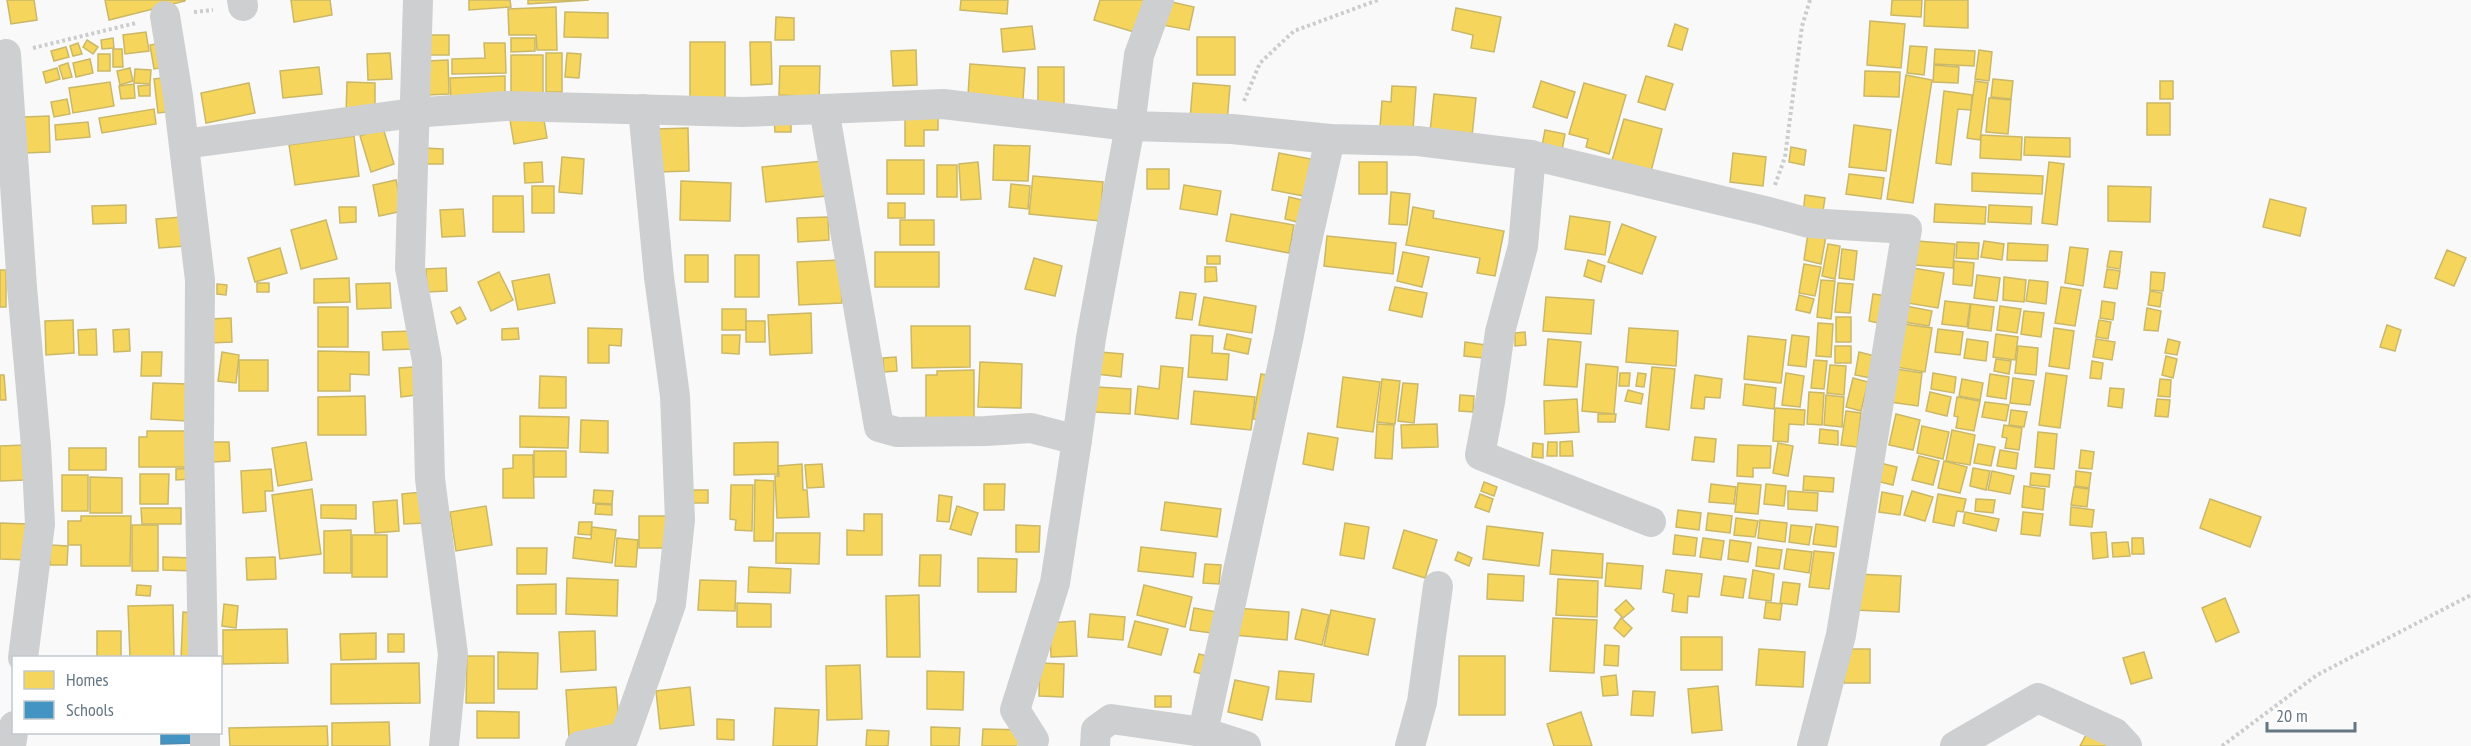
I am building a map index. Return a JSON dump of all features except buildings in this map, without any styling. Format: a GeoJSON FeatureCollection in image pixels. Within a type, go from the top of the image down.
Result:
{"type":"FeatureCollection","features":[{"type":"Feature","properties":{"kind":"street"},"geometry":{"type":"LineString","coordinates":[[418,0],[410,268],[427,361],[430,479],[453,654],[444,746]]}},
{"type":"Feature","properties":{"kind":"street"},"geometry":{"type":"LineString","coordinates":[[1032,746],[1034,740],[1015,710],[1056,583],[1091,338],[1130,126],[1139,55],[1159,0]]}},
{"type":"Feature","properties":{"kind":"street"},"geometry":{"type":"LineString","coordinates":[[165,16],[184,144],[200,280],[199,441],[203,656]]}},
{"type":"Feature","properties":{"kind":"street"},"geometry":{"type":"LineString","coordinates":[[6,54],[22,287],[36,446],[39,524],[23,656]]}},
{"type":"Feature","properties":{"kind":"street"},"geometry":{"type":"LineString","coordinates":[[184,144],[413,113],[506,106],[742,112],[943,104],[1130,126],[1232,129],[1330,139],[1418,141],[1531,155],[1809,223],[1907,229],[1841,635],[1812,746]]}},
{"type":"Feature","properties":{"kind":"street"},"geometry":{"type":"LineString","coordinates":[[580,746],[624,737],[670,604],[680,520],[675,396],[659,277],[643,109]]}},
{"type":"Feature","properties":{"kind":"street"},"geometry":{"type":"LineString","coordinates":[[824,109],[879,427],[897,432],[1031,428],[1077,440]]}},
{"type":"Feature","properties":{"kind":"street"},"geometry":{"type":"LineString","coordinates":[[1203,732],[1330,139]]}},
{"type":"Feature","properties":{"kind":"street"},"geometry":{"type":"LineString","coordinates":[[1531,155],[1523,246],[1500,332],[1480,455],[1651,522]]}},
{"type":"Feature","properties":{"kind":"street"},"geometry":{"type":"LineString","coordinates":[[1410,746],[1422,702],[1438,586]]}},
{"type":"Feature","properties":{"kind":"street"},"geometry":{"type":"LineString","coordinates":[[1955,746],[2037,698],[2115,733],[2127,746]]}},
{"type":"Feature","properties":{"kind":"street"},"geometry":{"type":"LineString","coordinates":[[1095,746],[1096,730],[1111,719],[1203,732],[1246,746]]}},
{"type":"Feature","properties":{"kind":"path"},"geometry":{"type":"LineString","coordinates":[[1232,129],[1260,63],[1294,32],[1378,0]]}},
{"type":"Feature","properties":{"kind":"path"},"geometry":{"type":"LineString","coordinates":[[1765,211],[1785,157],[1802,26],[1810,0]]}},
{"type":"Feature","properties":{"kind":"path"},"geometry":{"type":"LineString","coordinates":[[6,54],[165,16],[243,3]]}},
{"type":"Feature","properties":{"kind":"path"},"geometry":{"type":"LineString","coordinates":[[2222,746],[2317,675],[2471,595]]}}]}
